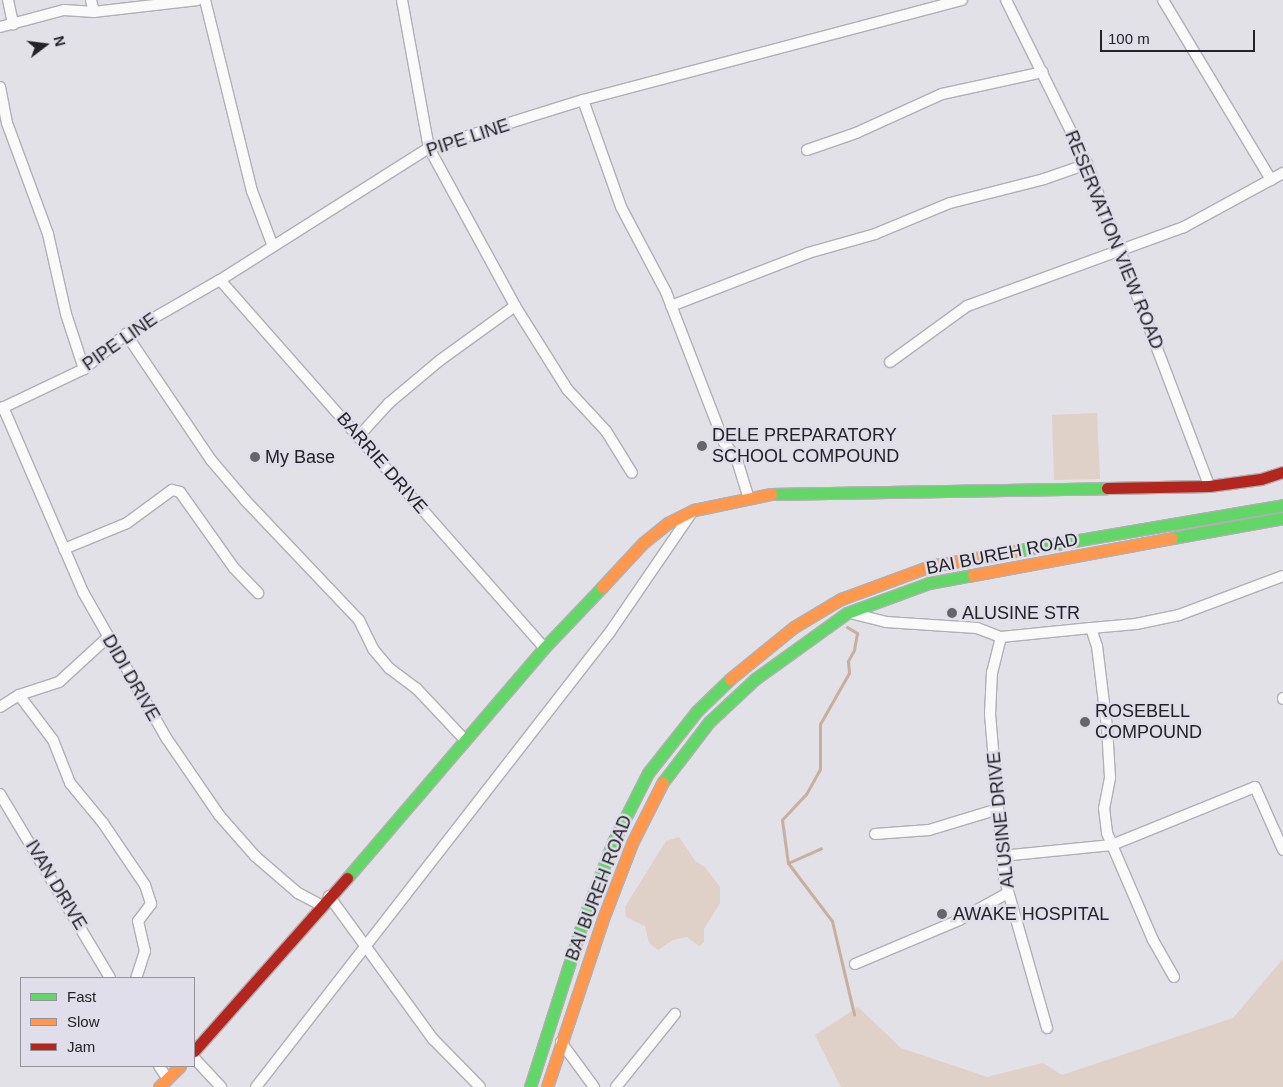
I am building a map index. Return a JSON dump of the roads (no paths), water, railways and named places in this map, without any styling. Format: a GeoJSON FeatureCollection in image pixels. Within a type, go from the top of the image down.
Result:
{"type":"FeatureCollection","features":[{"type":"Feature","properties":{"kind":"main road"},"geometry":{"type":"LineString","coordinates":[[195,1051],[466,741],[544,648],[643,543],[668,523],[694,510],[748,497],[781,493],[1209,486],[1262,479],[1283,472]]}},
{"type":"Feature","properties":{"kind":"main road","name":"BAI BUREH ROAD"},"geometry":{"type":"LineString","coordinates":[[530,1087],[585,915],[613,842],[648,773],[697,711],[747,662],[794,627],[841,599],[930,566],[1038,545],[1283,505]]}},
{"type":"Feature","properties":{"kind":"main road","name":"BAI BUREH ROAD"},"geometry":{"type":"LineString","coordinates":[[547,1087],[561,1042],[632,844],[664,778],[708,722],[748,685],[847,613],[928,583],[1283,518]]}},
{"type":"Feature","properties":{"kind":"main road"},"geometry":{"type":"LineString","coordinates":[[159,1087],[179,1067]]}},
{"type":"Feature","properties":{"kind":"street"},"geometry":{"type":"LineString","coordinates":[[8,0],[13,24]]}},
{"type":"Feature","properties":{"kind":"street"},"geometry":{"type":"LineString","coordinates":[[91,0],[94,12]]}},
{"type":"Feature","properties":{"kind":"street"},"geometry":{"type":"LineString","coordinates":[[0,27],[64,10],[94,12],[198,0]]}},
{"type":"Feature","properties":{"kind":"street"},"geometry":{"type":"LineString","coordinates":[[205,0],[252,191],[272,244]]}},
{"type":"Feature","properties":{"kind":"street"},"geometry":{"type":"LineString","coordinates":[[402,0],[429,148],[515,306],[567,389],[606,431],[632,473]]}},
{"type":"Feature","properties":{"kind":"street","name":"PIPE LINE"},"geometry":{"type":"LineString","coordinates":[[1,408],[84,369],[126,334],[220,280],[272,244],[429,148],[583,100],[962,0]]}},
{"type":"Feature","properties":{"kind":"street","name":"RESERVATION VIEW ROAD"},"geometry":{"type":"LineString","coordinates":[[1006,0],[1087,164],[1209,486]]}},
{"type":"Feature","properties":{"kind":"street"},"geometry":{"type":"LineString","coordinates":[[1163,0],[1271,180]]}},
{"type":"Feature","properties":{"kind":"street"},"geometry":{"type":"LineString","coordinates":[[807,150],[856,134],[942,94],[1043,72]]}},
{"type":"Feature","properties":{"kind":"street"},"geometry":{"type":"LineString","coordinates":[[0,87],[7,123],[48,234],[66,314],[84,369]]}},
{"type":"Feature","properties":{"kind":"street"},"geometry":{"type":"LineString","coordinates":[[583,100],[621,208],[671,306],[724,442],[737,460],[748,497]]}},
{"type":"Feature","properties":{"kind":"street"},"geometry":{"type":"LineString","coordinates":[[671,306],[808,253],[876,234],[950,203],[1044,179],[1087,164]]}},
{"type":"Feature","properties":{"kind":"street"},"geometry":{"type":"LineString","coordinates":[[890,362],[967,306],[1184,227],[1283,173]]}},
{"type":"Feature","properties":{"kind":"street","name":"BARRIE DRIVE"},"geometry":{"type":"LineString","coordinates":[[220,280],[544,648]]}},
{"type":"Feature","properties":{"kind":"street"},"geometry":{"type":"LineString","coordinates":[[359,436],[389,403],[440,361],[515,306]]}},
{"type":"Feature","properties":{"kind":"street"},"geometry":{"type":"LineString","coordinates":[[126,334],[212,460],[245,500],[359,620],[373,649],[389,668],[417,689],[466,741]]}},
{"type":"Feature","properties":{"kind":"street","name":"DIDI DRIVE"},"geometry":{"type":"LineString","coordinates":[[1,408],[64,549],[107,638],[167,739],[219,816],[255,856],[298,892],[321,905]]}},
{"type":"Feature","properties":{"kind":"street"},"geometry":{"type":"LineString","coordinates":[[64,549],[127,523],[172,490],[180,492],[234,568],[258,593]]}},
{"type":"Feature","properties":{"kind":"street"},"geometry":{"type":"LineString","coordinates":[[256,1087],[610,632],[694,510]]}},
{"type":"Feature","properties":{"kind":"street"},"geometry":{"type":"LineString","coordinates":[[847,613],[886,622],[977,628],[1001,637],[1136,624],[1179,615],[1283,576]]}},
{"type":"Feature","properties":{"kind":"street"},"geometry":{"type":"LineString","coordinates":[[1091,628],[1097,646],[1107,728],[1110,778],[1104,808],[1107,832],[1152,940],[1174,977]]}},
{"type":"Feature","properties":{"kind":"street","name":"ALUSINE DRIVE"},"geometry":{"type":"LineString","coordinates":[[1001,637],[992,672],[990,714],[1002,856],[1008,893],[1047,1028]]}},
{"type":"Feature","properties":{"kind":"street"},"geometry":{"type":"LineString","coordinates":[[0,707],[19,695],[59,682],[107,638]]}},
{"type":"Feature","properties":{"kind":"street"},"geometry":{"type":"LineString","coordinates":[[19,695],[53,740],[70,783],[103,823],[145,885],[151,904],[138,921],[145,951],[136,977]]}},
{"type":"Feature","properties":{"kind":"street"},"geometry":{"type":"LineString","coordinates":[[1002,856],[1112,845],[1168,820],[1205,810],[1254,787],[1283,850]]}},
{"type":"Feature","properties":{"kind":"street","name":"IVAN DRIVE"},"geometry":{"type":"LineString","coordinates":[[0,794],[109,977]]}},
{"type":"Feature","properties":{"kind":"street"},"geometry":{"type":"LineString","coordinates":[[875,834],[929,830],[998,809]]}},
{"type":"Feature","properties":{"kind":"street"},"geometry":{"type":"LineString","coordinates":[[855,964],[959,920],[1008,893]]}},
{"type":"Feature","properties":{"kind":"street"},"geometry":{"type":"LineString","coordinates":[[329,896],[364,948],[433,1039],[480,1087]]}},
{"type":"Feature","properties":{"kind":"street"},"geometry":{"type":"LineString","coordinates":[[616,1087],[675,1014]]}},
{"type":"Feature","properties":{"kind":"street"},"geometry":{"type":"LineString","coordinates":[[561,1042],[594,1087]]}},
{"type":"Feature","properties":{"kind":"street"},"geometry":{"type":"LineString","coordinates":[[195,1059],[221,1087]]}},
{"type":"Feature","properties":{"kind":"street"},"geometry":{"type":"LineString","coordinates":[[160,1067],[167,1078]]}},
{"type":"Feature","properties":{"kind":"waterway"},"geometry":{"type":"LineString","coordinates":[[847,627],[857,633],[854,650],[848,661],[849,673],[820,724],[820,769],[806,794],[782,820],[788,863],[832,921],[854,1014]]}},
{"type":"Feature","properties":{"kind":"waterway"},"geometry":{"type":"LineString","coordinates":[[788,863],[821,848]]}},
{"type":"Feature","properties":{"kind":"place","name":"DELE PREPARATORY SCHOOL COMPOUND"},"geometry":{"type":"Point","coordinates":[702,446]}},
{"type":"Feature","properties":{"kind":"place","name":"My Base"},"geometry":{"type":"Point","coordinates":[255,457]}},
{"type":"Feature","properties":{"kind":"place","name":"ALUSINE STR"},"geometry":{"type":"Point","coordinates":[952,613]}},
{"type":"Feature","properties":{"kind":"place","name":"ROSEBELL COMPOUND"},"geometry":{"type":"Point","coordinates":[1085,722]}},
{"type":"Feature","properties":{"kind":"place","name":"AWAKE HOSPITAL"},"geometry":{"type":"Point","coordinates":[942,914]}}]}
